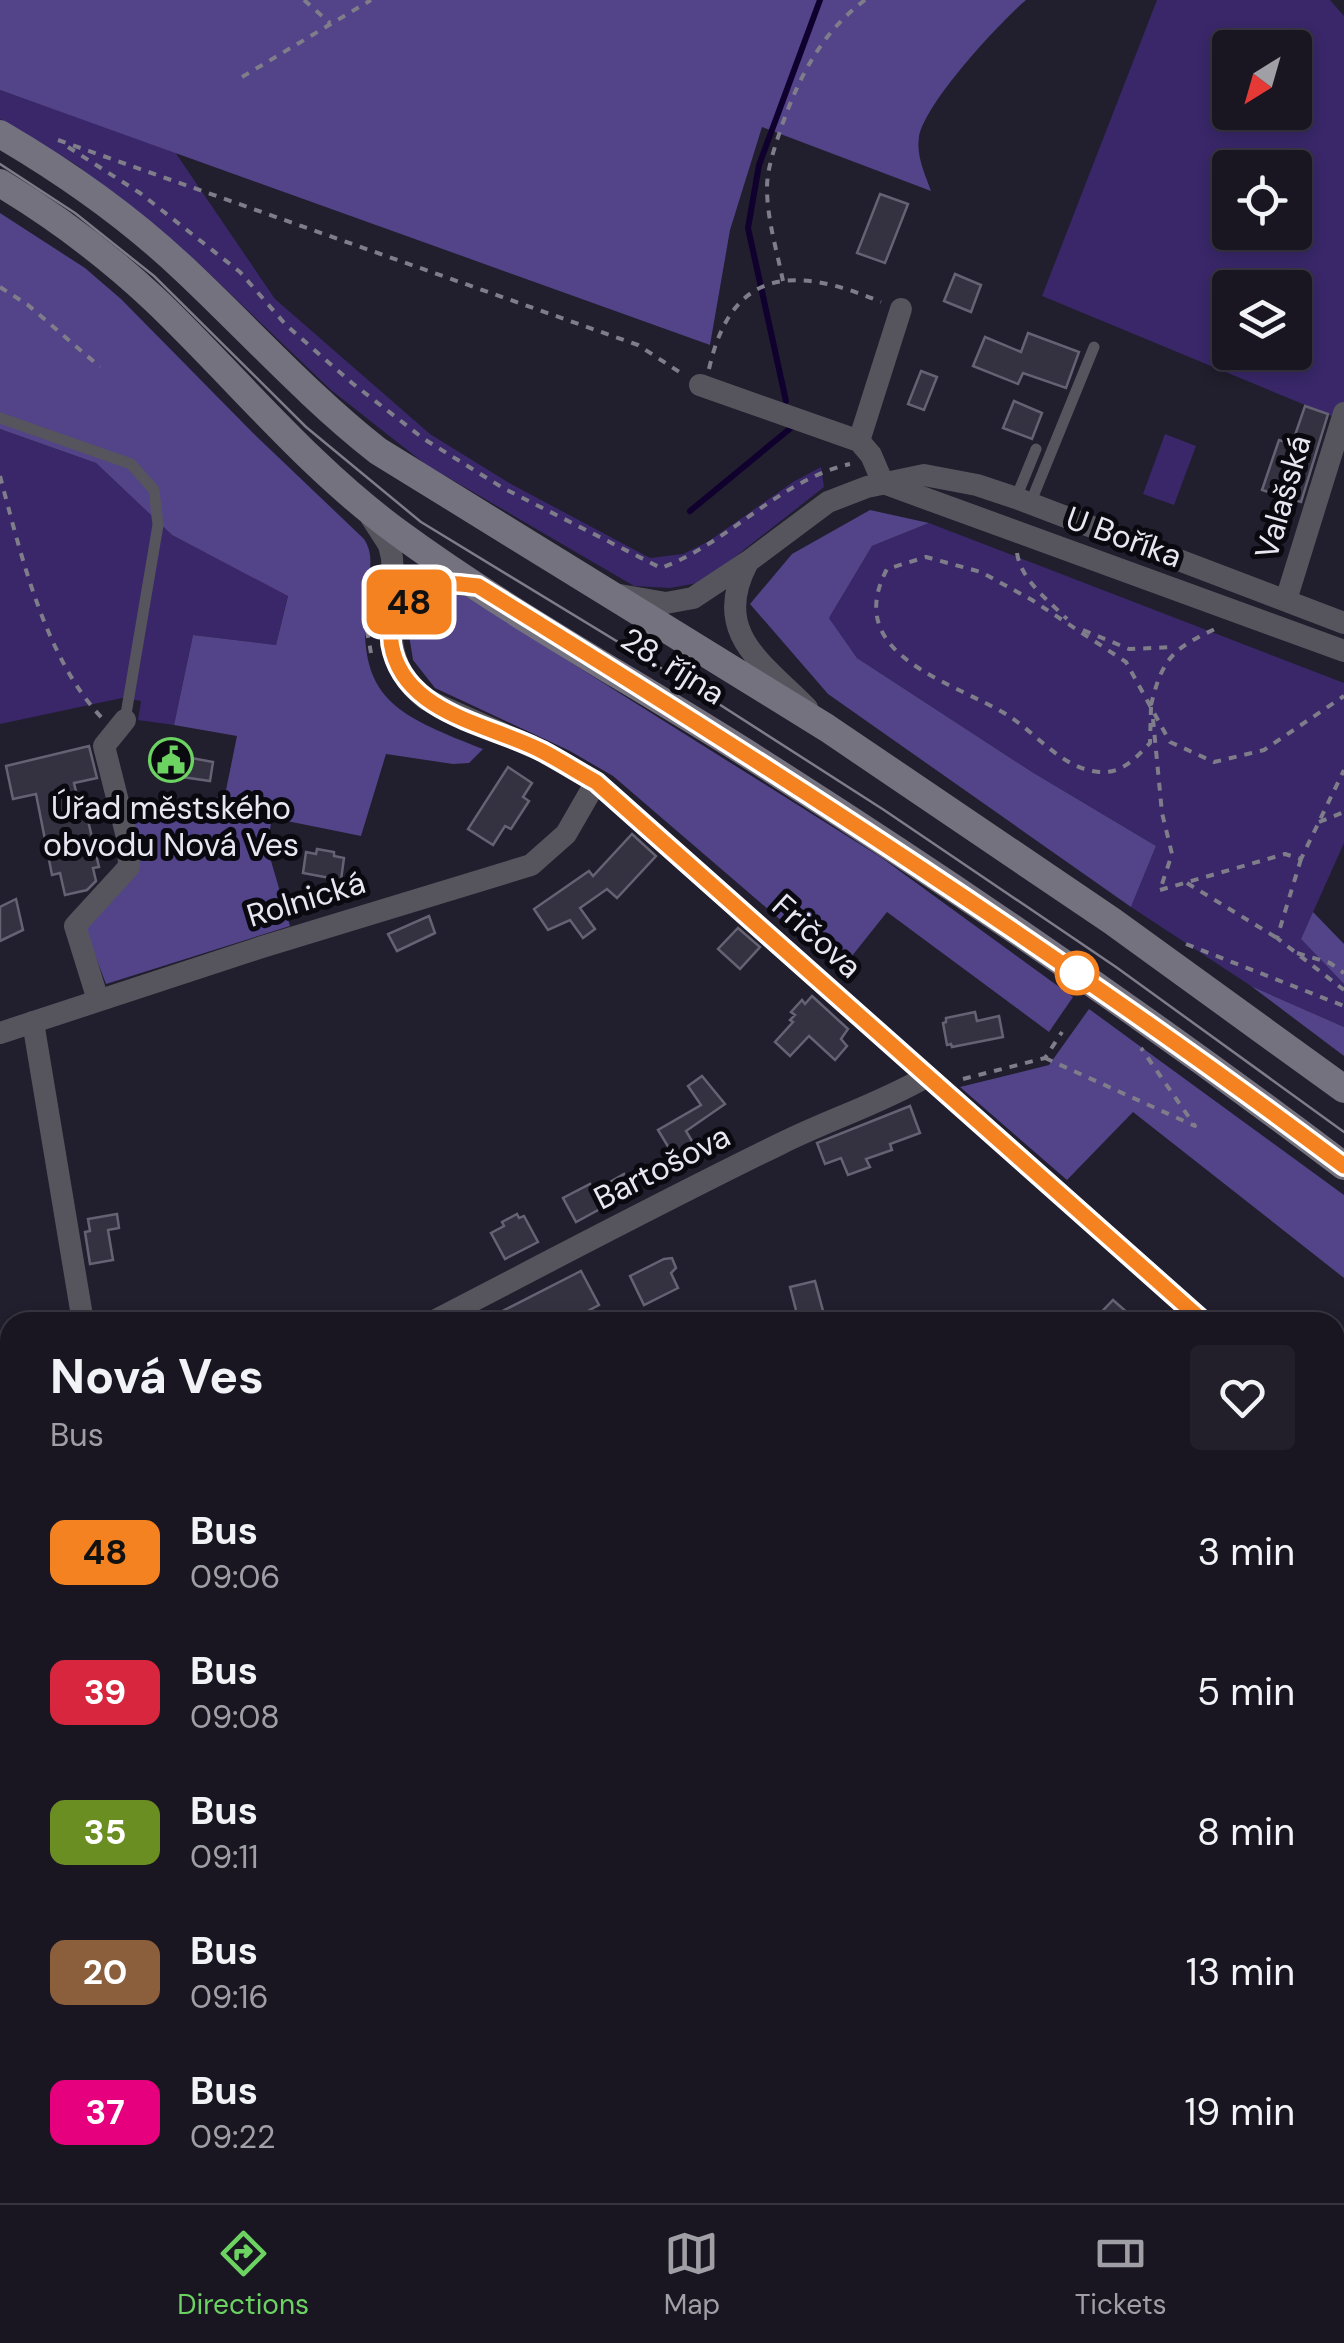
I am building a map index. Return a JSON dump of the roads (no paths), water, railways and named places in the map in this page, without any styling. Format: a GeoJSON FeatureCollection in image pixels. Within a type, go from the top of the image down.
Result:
{"type":"FeatureCollection","features":[{"type":"Feature","properties":{"kind":"main road","name":"28. října"},"geometry":{"type":"LineString","coordinates":[[0,134],[94,196],[150,240],[317,402],[378,452],[827,728],[1112,921],[1344,1089]]}},
{"type":"Feature","properties":{"kind":"main road","name":"28. října"},"geometry":{"type":"LineString","coordinates":[[0,183],[131,278],[363,506],[478,586],[759,761],[967,898],[1140,1016],[1344,1166]]}},
{"type":"Feature","properties":{"kind":"street"},"geometry":{"type":"LineString","coordinates":[[860,451],[901,310]]}},
{"type":"Feature","properties":{"kind":"street"},"geometry":{"type":"LineString","coordinates":[[702,386],[871,455],[883,483]]}},
{"type":"Feature","properties":{"kind":"street","name":"Valašská"},"geometry":{"type":"LineString","coordinates":[[1286,600],[1344,413]]}},
{"type":"Feature","properties":{"kind":"street","name":"U Boříka"},"geometry":{"type":"LineString","coordinates":[[614,594],[666,602],[685,600],[749,561],[828,502],[883,483],[924,475],[1023,501],[1344,623]]}},
{"type":"Feature","properties":{"kind":"street","name":"U Boříka"},"geometry":{"type":"LineString","coordinates":[[883,483],[1344,651]]}},
{"type":"Feature","properties":{"kind":"street","name":"Fričova"},"geometry":{"type":"LineString","coordinates":[[363,506],[384,536],[392,558],[394,657],[418,693],[542,751],[596,782],[1193,1312]]}},
{"type":"Feature","properties":{"kind":"street"},"geometry":{"type":"LineString","coordinates":[[749,561],[734,594],[739,631],[764,665],[827,728]]}},
{"type":"Feature","properties":{"kind":"street"},"geometry":{"type":"LineString","coordinates":[[392,622],[417,594],[432,585],[478,586]]}},
{"type":"Feature","properties":{"kind":"street"},"geometry":{"type":"LineString","coordinates":[[98,1000],[74,926],[130,867],[128,840],[104,746],[120,726]]}},
{"type":"Feature","properties":{"kind":"street","name":"Rolnická"},"geometry":{"type":"LineString","coordinates":[[0,1033],[531,864],[566,834],[596,782]]}},
{"type":"Feature","properties":{"kind":"street"},"geometry":{"type":"LineString","coordinates":[[33,1022],[81,1312]]}},
{"type":"Feature","properties":{"kind":"street","name":"Bartošova"},"geometry":{"type":"LineString","coordinates":[[451,1312],[803,1132],[895,1095],[926,1077]]}},
{"type":"Feature","properties":{"kind":"lane"},"geometry":{"type":"LineString","coordinates":[[1023,501],[1094,347]]}},
{"type":"Feature","properties":{"kind":"lane"},"geometry":{"type":"LineString","coordinates":[[0,418],[131,464],[154,490],[158,526],[120,726]]}},
{"type":"Feature","properties":{"kind":"lane"},"geometry":{"type":"LineString","coordinates":[[1023,501],[1036,449]]}},
{"type":"Feature","properties":{"kind":"waterway"},"geometry":{"type":"LineString","coordinates":[[786,401],[748,228],[759,165],[820,0]]}},
{"type":"Feature","properties":{"kind":"waterway"},"geometry":{"type":"LineString","coordinates":[[690,511],[792,427]]}},
{"type":"Feature","properties":{"kind":"tram line"},"geometry":{"type":"LineString","coordinates":[[0,164],[75,213],[154,276],[306,427],[421,522],[697,690],[884,810],[1116,967],[1344,1132]]}},
{"type":"Feature","properties":{"kind":"place","name":"Úřad městského obvodu Nová Ves"},"geometry":{"type":"Point","coordinates":[171,760]}}]}
